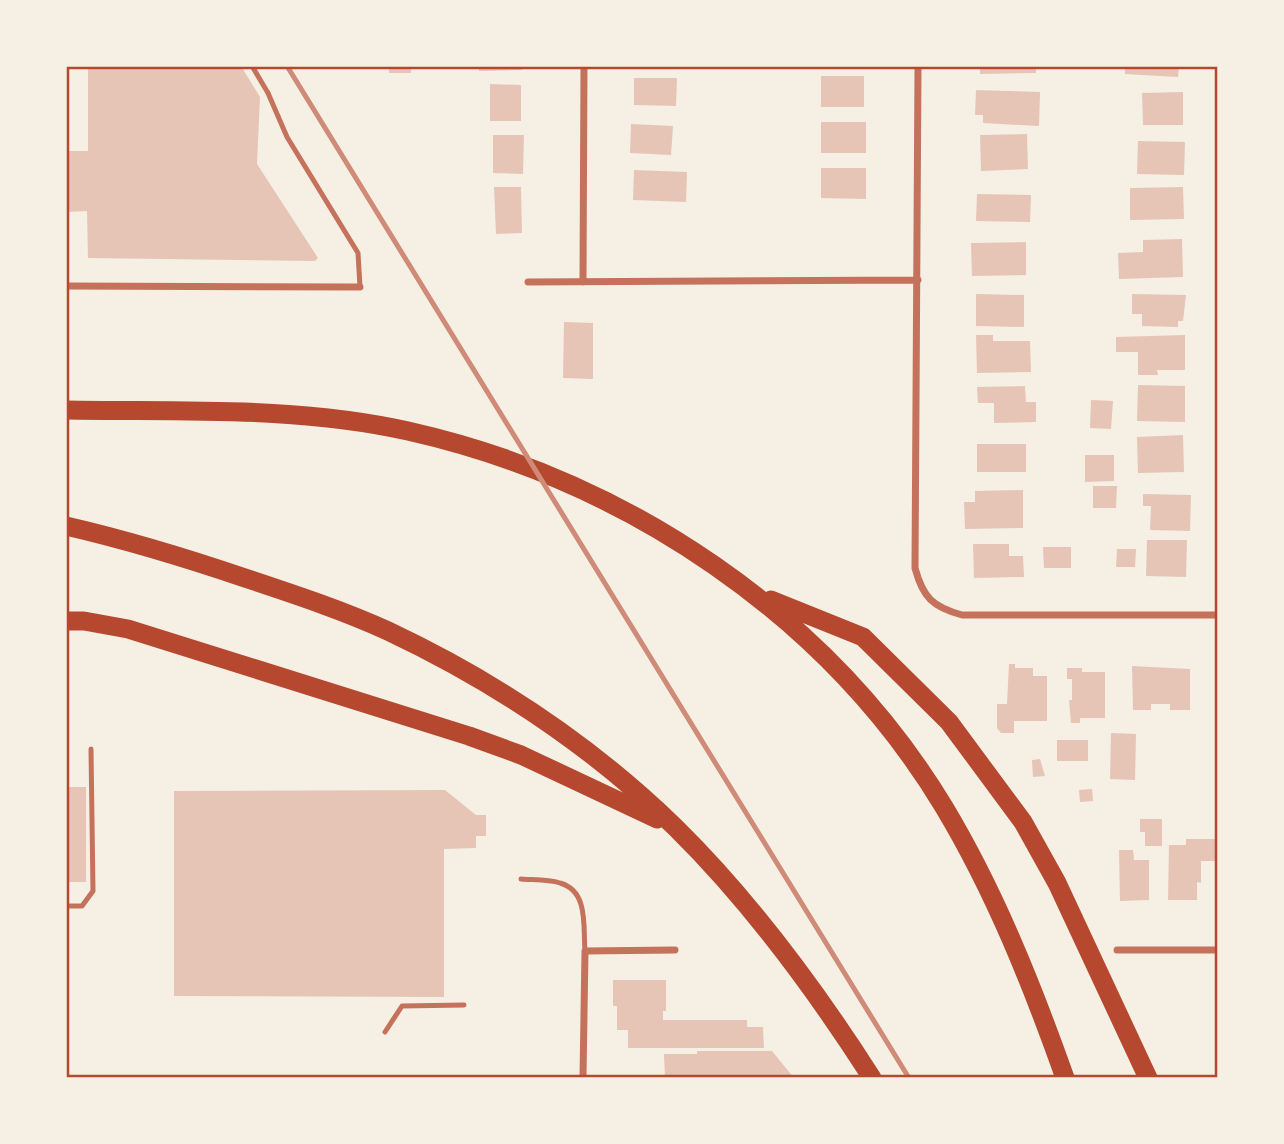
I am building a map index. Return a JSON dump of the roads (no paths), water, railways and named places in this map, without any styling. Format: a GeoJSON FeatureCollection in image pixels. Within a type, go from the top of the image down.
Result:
{"type":"FeatureCollection","features":[{"type":"Feature","properties":{"kind":"highway"},"geometry":{"type":"LineString","coordinates":[[66,410],[268,414],[406,430],[514,462],[568,482],[607,500],[671,537],[754,594],[799,632],[855,687],[906,750],[943,805],[973,857],[1004,923],[1065,1077]]}},
{"type":"Feature","properties":{"kind":"highway"},"geometry":{"type":"LineString","coordinates":[[66,526],[186,558],[386,630],[503,692],[553,726],[618,776],[676,828],[729,885],[778,943],[872,1077]]}},
{"type":"Feature","properties":{"kind":"highway"},"geometry":{"type":"LineString","coordinates":[[754,594],[863,637],[949,722],[1030,835],[1081,932],[1148,1077]]}},
{"type":"Feature","properties":{"kind":"highway"},"geometry":{"type":"LineString","coordinates":[[66,621],[84,621],[128,629],[469,736],[521,755],[676,828]]}},
{"type":"Feature","properties":{"kind":"street"},"geometry":{"type":"LineString","coordinates":[[583,282],[584,66]]}},
{"type":"Feature","properties":{"kind":"street"},"geometry":{"type":"LineString","coordinates":[[918,66],[915,568],[920,586],[929,600],[944,610],[962,615],[1217,615]]}},
{"type":"Feature","properties":{"kind":"street"},"geometry":{"type":"LineString","coordinates":[[528,282],[918,280]]}},
{"type":"Feature","properties":{"kind":"street"},"geometry":{"type":"LineString","coordinates":[[66,286],[360,287]]}},
{"type":"Feature","properties":{"kind":"street"},"geometry":{"type":"LineString","coordinates":[[583,1077],[585,951],[675,950]]}},
{"type":"Feature","properties":{"kind":"street"},"geometry":{"type":"LineString","coordinates":[[1117,950],[1217,950]]}},
{"type":"Feature","properties":{"kind":"lane"},"geometry":{"type":"LineString","coordinates":[[252,66],[268,93],[287,138],[358,253],[360,287]]}},
{"type":"Feature","properties":{"kind":"lane"},"geometry":{"type":"LineString","coordinates":[[66,906],[82,906],[93,891],[91,749]]}},
{"type":"Feature","properties":{"kind":"lane"},"geometry":{"type":"LineString","coordinates":[[521,879],[562,883],[577,893],[582,903],[585,951]]}},
{"type":"Feature","properties":{"kind":"lane"},"geometry":{"type":"LineString","coordinates":[[385,1032],[402,1006],[464,1005]]}},
{"type":"Feature","properties":{"kind":"railway"},"geometry":{"type":"LineString","coordinates":[[287,66],[909,1078]]}}]}
